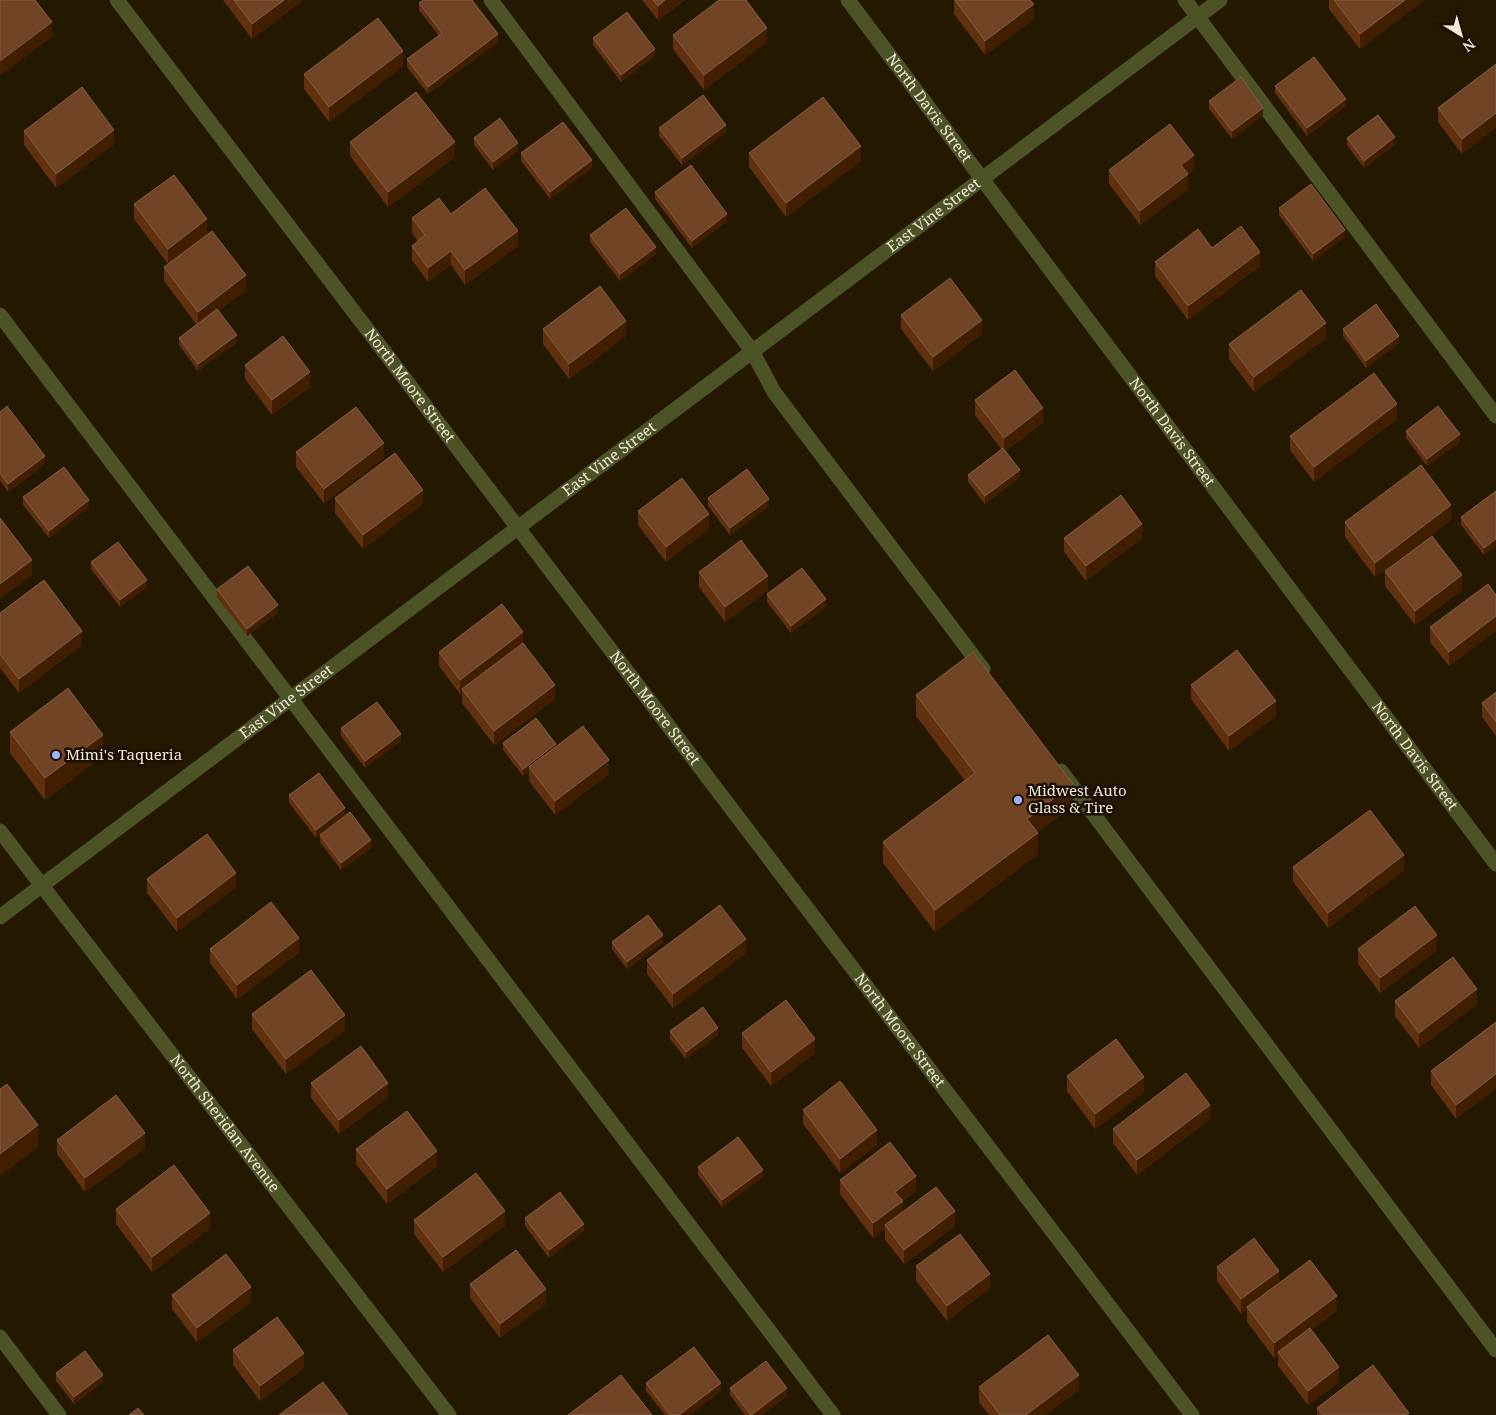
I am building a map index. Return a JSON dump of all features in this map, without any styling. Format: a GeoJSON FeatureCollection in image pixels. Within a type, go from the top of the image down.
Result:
{"type":"FeatureCollection","features":[{"type":"Feature","properties":{"kind":"street","name":"North Moore Street"},"geometry":{"type":"LineString","coordinates":[[117,0],[1192,1415]]}},
{"type":"Feature","properties":{"kind":"street"},"geometry":{"type":"LineString","coordinates":[[491,0],[752,351],[774,392],[993,681]]}},
{"type":"Feature","properties":{"kind":"street","name":"North Davis Street"},"geometry":{"type":"LineString","coordinates":[[848,0],[1496,864]]}},
{"type":"Feature","properties":{"kind":"street"},"geometry":{"type":"LineString","coordinates":[[1185,0],[1496,416]]}},
{"type":"Feature","properties":{"kind":"street","name":"East Vine Street"},"geometry":{"type":"LineString","coordinates":[[0,917],[1220,0]]}},
{"type":"Feature","properties":{"kind":"street"},"geometry":{"type":"LineString","coordinates":[[0,315],[833,1415]]}},
{"type":"Feature","properties":{"kind":"street"},"geometry":{"type":"LineString","coordinates":[[1052,760],[1496,1350]]}},
{"type":"Feature","properties":{"kind":"street","name":"North Sheridan Avenue"},"geometry":{"type":"LineString","coordinates":[[0,831],[449,1415]]}},
{"type":"Feature","properties":{"kind":"street"},"geometry":{"type":"LineString","coordinates":[[0,1337],[59,1415]]}},
{"type":"Feature","properties":{"kind":"building"},"geometry":{"type":"Polygon","coordinates":[[[35,0],[52,22],[0,61],[0,1],[35,0]]]}},
{"type":"Feature","properties":{"kind":"building"},"geometry":{"type":"Polygon","coordinates":[[[234,0],[284,0],[252,24],[234,0]]]}},
{"type":"Feature","properties":{"kind":"building"},"geometry":{"type":"Polygon","coordinates":[[[423,0],[472,0],[498,34],[428,87],[407,59],[442,33],[419,3],[423,0]]]}},
{"type":"Feature","properties":{"kind":"building"},"geometry":{"type":"Polygon","coordinates":[[[653,0],[665,0],[658,6],[653,0]]]}},
{"type":"Feature","properties":{"kind":"building"},"geometry":{"type":"Polygon","coordinates":[[[719,0],[746,0],[767,28],[704,75],[673,35],[719,0]]]}},
{"type":"Feature","properties":{"kind":"building"},"geometry":{"type":"Polygon","coordinates":[[[955,0],[1030,0],[1034,4],[985,41],[955,0]]]}},
{"type":"Feature","properties":{"kind":"building"},"geometry":{"type":"Polygon","coordinates":[[[1334,0],[1405,0],[1360,34],[1334,0]]]}},
{"type":"Feature","properties":{"kind":"building"},"geometry":{"type":"Polygon","coordinates":[[[627,12],[655,49],[621,75],[593,38],[627,12]]]}},
{"type":"Feature","properties":{"kind":"building"},"geometry":{"type":"Polygon","coordinates":[[[378,18],[403,51],[329,107],[304,74],[378,18]]]}},
{"type":"Feature","properties":{"kind":"building"},"geometry":{"type":"Polygon","coordinates":[[[1314,57],[1346,99],[1307,128],[1275,86],[1314,57]]]}},
{"type":"Feature","properties":{"kind":"building"},"geometry":{"type":"Polygon","coordinates":[[[1496,64],[1496,113],[1462,139],[1438,108],[1496,64]]]}},
{"type":"Feature","properties":{"kind":"building"},"geometry":{"type":"Polygon","coordinates":[[[1241,77],[1263,108],[1232,131],[1209,101],[1241,77]]]}},
{"type":"Feature","properties":{"kind":"building"},"geometry":{"type":"Polygon","coordinates":[[[82,87],[114,130],[56,174],[24,131],[82,87]]]}},
{"type":"Feature","properties":{"kind":"building"},"geometry":{"type":"Polygon","coordinates":[[[416,92],[455,142],[388,192],[350,142],[416,92]]]}},
{"type":"Feature","properties":{"kind":"building"},"geometry":{"type":"Polygon","coordinates":[[[703,95],[726,125],[682,158],[659,128],[703,95]]]}},
{"type":"Feature","properties":{"kind":"building"},"geometry":{"type":"Polygon","coordinates":[[[823,97],[861,146],[786,203],[749,153],[823,97]]]}},
{"type":"Feature","properties":{"kind":"building"},"geometry":{"type":"Polygon","coordinates":[[[1378,115],[1395,137],[1364,161],[1347,138],[1378,115]]]}},
{"type":"Feature","properties":{"kind":"building"},"geometry":{"type":"Polygon","coordinates":[[[500,118],[518,143],[493,162],[474,138],[500,118]]]}},
{"type":"Feature","properties":{"kind":"building"},"geometry":{"type":"Polygon","coordinates":[[[563,122],[592,160],[550,192],[521,153],[563,122]]]}},
{"type":"Feature","properties":{"kind":"building"},"geometry":{"type":"Polygon","coordinates":[[[1170,124],[1194,155],[1181,165],[1188,174],[1140,211],[1109,170],[1170,124]]]}},
{"type":"Feature","properties":{"kind":"building"},"geometry":{"type":"Polygon","coordinates":[[[691,165],[727,214],[692,241],[655,192],[691,165]]]}},
{"type":"Feature","properties":{"kind":"building"},"geometry":{"type":"Polygon","coordinates":[[[174,175],[207,219],[168,249],[134,204],[174,175]]]}},
{"type":"Feature","properties":{"kind":"building"},"geometry":{"type":"Polygon","coordinates":[[[1311,184],[1345,230],[1313,254],[1279,208],[1311,184]]]}},
{"type":"Feature","properties":{"kind":"building"},"geometry":{"type":"Polygon","coordinates":[[[485,188],[518,231],[465,270],[451,251],[428,268],[412,246],[425,235],[412,218],[439,198],[451,214],[485,188]]]}},
{"type":"Feature","properties":{"kind":"building"},"geometry":{"type":"Polygon","coordinates":[[[626,208],[656,247],[620,274],[590,235],[626,208]]]}},
{"type":"Feature","properties":{"kind":"building"},"geometry":{"type":"Polygon","coordinates":[[[1241,226],[1260,252],[1188,306],[1155,262],[1198,229],[1212,248],[1241,226]]]}},
{"type":"Feature","properties":{"kind":"building"},"geometry":{"type":"Polygon","coordinates":[[[212,231],[246,275],[198,312],[164,267],[212,231]]]}},
{"type":"Feature","properties":{"kind":"building"},"geometry":{"type":"Polygon","coordinates":[[[950,278],[982,320],[933,357],[901,315],[950,278]]]}},
{"type":"Feature","properties":{"kind":"building"},"geometry":{"type":"Polygon","coordinates":[[[600,286],[626,321],[569,364],[543,329],[600,286]]]}},
{"type":"Feature","properties":{"kind":"building"},"geometry":{"type":"Polygon","coordinates":[[[1301,290],[1326,323],[1254,377],[1229,344],[1301,290]]]}},
{"type":"Feature","properties":{"kind":"building"},"geometry":{"type":"Polygon","coordinates":[[[1376,304],[1399,336],[1366,361],[1343,329],[1376,304]]]}},
{"type":"Feature","properties":{"kind":"building"},"geometry":{"type":"Polygon","coordinates":[[[217,309],[237,335],[198,364],[179,338],[217,309]]]}},
{"type":"Feature","properties":{"kind":"building"},"geometry":{"type":"Polygon","coordinates":[[[283,336],[310,372],[272,400],[245,365],[283,336]]]}},
{"type":"Feature","properties":{"kind":"building"},"geometry":{"type":"Polygon","coordinates":[[[1015,370],[1043,408],[1004,438],[975,400],[1015,370]]]}},
{"type":"Feature","properties":{"kind":"building"},"geometry":{"type":"Polygon","coordinates":[[[1374,373],[1397,404],[1314,467],[1290,436],[1374,373]]]}},
{"type":"Feature","properties":{"kind":"building"},"geometry":{"type":"Polygon","coordinates":[[[7,406],[45,456],[8,484],[0,473],[0,412],[7,406]]]}},
{"type":"Feature","properties":{"kind":"building"},"geometry":{"type":"Polygon","coordinates":[[[1438,406],[1460,434],[1427,459],[1406,431],[1438,406]]]}},
{"type":"Feature","properties":{"kind":"building"},"geometry":{"type":"Polygon","coordinates":[[[356,407],[384,443],[324,489],[296,452],[356,407]]]}},
{"type":"Feature","properties":{"kind":"building"},"geometry":{"type":"Polygon","coordinates":[[[1003,448],[1020,470],[985,496],[968,475],[1003,448]]]}},
{"type":"Feature","properties":{"kind":"building"},"geometry":{"type":"Polygon","coordinates":[[[395,453],[423,490],[363,535],[335,498],[395,453]]]}},
{"type":"Feature","properties":{"kind":"building"},"geometry":{"type":"Polygon","coordinates":[[[1421,465],[1451,505],[1375,563],[1345,522],[1421,465]]]}},
{"type":"Feature","properties":{"kind":"building"},"geometry":{"type":"Polygon","coordinates":[[[64,467],[89,500],[49,531],[23,497],[64,467]]]}},
{"type":"Feature","properties":{"kind":"building"},"geometry":{"type":"Polygon","coordinates":[[[747,469],[769,499],[730,528],[708,498],[747,469]]]}},
{"type":"Feature","properties":{"kind":"building"},"geometry":{"type":"Polygon","coordinates":[[[682,478],[709,514],[666,547],[638,511],[682,478]]]}},
{"type":"Feature","properties":{"kind":"building"},"geometry":{"type":"Polygon","coordinates":[[[1496,491],[1496,539],[1484,548],[1461,517],[1496,491]]]}},
{"type":"Feature","properties":{"kind":"building"},"geometry":{"type":"Polygon","coordinates":[[[1121,495],[1142,524],[1086,566],[1064,538],[1121,495]]]}},
{"type":"Feature","properties":{"kind":"building"},"geometry":{"type":"Polygon","coordinates":[[[0,518],[32,560],[0,584],[0,518]]]}},
{"type":"Feature","properties":{"kind":"building"},"geometry":{"type":"Polygon","coordinates":[[[1432,536],[1462,575],[1415,611],[1385,571],[1432,536]]]}},
{"type":"Feature","properties":{"kind":"building"},"geometry":{"type":"Polygon","coordinates":[[[741,540],[768,576],[725,607],[699,572],[741,540]]]}},
{"type":"Feature","properties":{"kind":"building"},"geometry":{"type":"Polygon","coordinates":[[[118,542],[147,580],[120,600],[91,562],[118,542]]]}},
{"type":"Feature","properties":{"kind":"building"},"geometry":{"type":"Polygon","coordinates":[[[248,566],[278,605],[247,629],[217,589],[248,566]]]}},
{"type":"Feature","properties":{"kind":"building"},"geometry":{"type":"Polygon","coordinates":[[[802,568],[826,599],[791,626],[767,594],[802,568]]]}},
{"type":"Feature","properties":{"kind":"building"},"geometry":{"type":"Polygon","coordinates":[[[44,580],[82,631],[19,679],[0,654],[0,613],[44,580]]]}},
{"type":"Feature","properties":{"kind":"building"},"geometry":{"type":"Polygon","coordinates":[[[1488,584],[1496,595],[1496,616],[1449,652],[1430,627],[1488,584]]]}},
{"type":"Feature","properties":{"kind":"building"},"geometry":{"type":"Polygon","coordinates":[[[502,604],[523,632],[460,680],[439,652],[502,604]]]}},
{"type":"Feature","properties":{"kind":"building"},"geometry":{"type":"Polygon","coordinates":[[[523,643],[555,685],[494,731],[462,689],[523,643]]]}},
{"type":"Feature","properties":{"kind":"building"},"geometry":{"type":"Polygon","coordinates":[[[1237,650],[1276,701],[1229,736],[1191,685],[1237,650]]]}},
{"type":"Feature","properties":{"kind":"building","name":"Midwest Auto Glass & Tire"},"geometry":{"type":"Polygon","coordinates":[[[973,652],[1073,784],[1027,819],[1038,833],[935,910],[883,842],[975,773],[916,695],[973,652]]]}},
{"type":"Feature","properties":{"kind":"building"},"geometry":{"type":"Polygon","coordinates":[[[68,688],[103,735],[45,778],[10,732],[68,688]]]}},
{"type":"Feature","properties":{"kind":"building"},"geometry":{"type":"Polygon","coordinates":[[[1496,692],[1496,722],[1482,703],[1496,692]]]}},
{"type":"Feature","properties":{"kind":"building"},"geometry":{"type":"Polygon","coordinates":[[[377,702],[401,734],[365,761],[341,728],[377,702]]]}},
{"type":"Feature","properties":{"kind":"building"},"geometry":{"type":"Polygon","coordinates":[[[536,718],[556,744],[523,769],[503,743],[536,718]]]}},
{"type":"Feature","properties":{"kind":"building"},"geometry":{"type":"Polygon","coordinates":[[[583,726],[609,760],[555,801],[529,767],[583,726]]]}},
{"type":"Feature","properties":{"kind":"building"},"geometry":{"type":"Polygon","coordinates":[[[319,773],[345,808],[316,830],[289,795],[319,773]]]}},
{"type":"Feature","properties":{"kind":"building"},"geometry":{"type":"Polygon","coordinates":[[[1370,810],[1404,855],[1328,913],[1293,867],[1370,810]]]}},
{"type":"Feature","properties":{"kind":"building"},"geometry":{"type":"Polygon","coordinates":[[[350,812],[371,840],[341,863],[320,835],[350,812]]]}},
{"type":"Feature","properties":{"kind":"building"},"geometry":{"type":"Polygon","coordinates":[[[207,834],[236,873],[177,918],[147,879],[207,834]]]}},
{"type":"Feature","properties":{"kind":"building"},"geometry":{"type":"Polygon","coordinates":[[[271,902],[299,938],[237,985],[210,949],[271,902]]]}},
{"type":"Feature","properties":{"kind":"building"},"geometry":{"type":"Polygon","coordinates":[[[720,905],[746,939],[673,994],[647,960],[720,905]]]}},
{"type":"Feature","properties":{"kind":"building"},"geometry":{"type":"Polygon","coordinates":[[[1415,906],[1437,935],[1380,978],[1358,949],[1415,906]]]}},
{"type":"Feature","properties":{"kind":"building"},"geometry":{"type":"Polygon","coordinates":[[[648,915],[663,935],[627,962],[612,942],[648,915]]]}},
{"type":"Feature","properties":{"kind":"building"},"geometry":{"type":"Polygon","coordinates":[[[1453,957],[1477,989],[1419,1033],[1395,1001],[1453,957]]]}},
{"type":"Feature","properties":{"kind":"building"},"geometry":{"type":"Polygon","coordinates":[[[311,970],[345,1015],[286,1059],[252,1014],[311,970]]]}},
{"type":"Feature","properties":{"kind":"building"},"geometry":{"type":"Polygon","coordinates":[[[786,1000],[815,1039],[771,1072],[742,1033],[786,1000]]]}},
{"type":"Feature","properties":{"kind":"building"},"geometry":{"type":"Polygon","coordinates":[[[703,1007],[718,1028],[686,1052],[670,1031],[703,1007]]]}},
{"type":"Feature","properties":{"kind":"building"},"geometry":{"type":"Polygon","coordinates":[[[1496,1022],[1496,1074],[1456,1105],[1431,1071],[1496,1022]]]}},
{"type":"Feature","properties":{"kind":"building"},"geometry":{"type":"Polygon","coordinates":[[[1116,1039],[1144,1077],[1095,1114],[1067,1076],[1116,1039]]]}},
{"type":"Feature","properties":{"kind":"building"},"geometry":{"type":"Polygon","coordinates":[[[361,1046],[388,1083],[339,1120],[311,1083],[361,1046]]]}},
{"type":"Feature","properties":{"kind":"building"},"geometry":{"type":"Polygon","coordinates":[[[1186,1073],[1210,1105],[1137,1160],[1113,1129],[1186,1073]]]}},
{"type":"Feature","properties":{"kind":"building"},"geometry":{"type":"Polygon","coordinates":[[[840,1081],[877,1130],[840,1159],[803,1110],[840,1081]]]}},
{"type":"Feature","properties":{"kind":"building"},"geometry":{"type":"Polygon","coordinates":[[[7,1084],[38,1125],[0,1154],[0,1089],[7,1084]]]}},
{"type":"Feature","properties":{"kind":"building"},"geometry":{"type":"Polygon","coordinates":[[[116,1095],[145,1133],[85,1178],[57,1140],[116,1095]]]}},
{"type":"Feature","properties":{"kind":"building"},"geometry":{"type":"Polygon","coordinates":[[[407,1111],[437,1151],[387,1189],[356,1149],[407,1111]]]}},
{"type":"Feature","properties":{"kind":"building"},"geometry":{"type":"Polygon","coordinates":[[[738,1137],[763,1170],[722,1200],[698,1167],[738,1137]]]}},
{"type":"Feature","properties":{"kind":"building"},"geometry":{"type":"Polygon","coordinates":[[[890,1142],[916,1176],[895,1192],[903,1201],[873,1223],[840,1180],[890,1142]]]}},
{"type":"Feature","properties":{"kind":"building"},"geometry":{"type":"Polygon","coordinates":[[[174,1165],[210,1213],[152,1257],[116,1209],[174,1165]]]}},
{"type":"Feature","properties":{"kind":"building"},"geometry":{"type":"Polygon","coordinates":[[[476,1173],[505,1211],[443,1257],[414,1220],[476,1173]]]}},
{"type":"Feature","properties":{"kind":"building"},"geometry":{"type":"Polygon","coordinates":[[[936,1187],[955,1211],[904,1250],[885,1225],[936,1187]]]}},
{"type":"Feature","properties":{"kind":"building"},"geometry":{"type":"Polygon","coordinates":[[[560,1192],[584,1224],[549,1250],[525,1218],[560,1192]]]}},
{"type":"Feature","properties":{"kind":"building"},"geometry":{"type":"Polygon","coordinates":[[[960,1234],[990,1274],[947,1306],[916,1266],[960,1234]]]}},
{"type":"Feature","properties":{"kind":"building"},"geometry":{"type":"Polygon","coordinates":[[[1254,1238],[1279,1271],[1241,1299],[1217,1267],[1254,1238]]]}},
{"type":"Feature","properties":{"kind":"building"},"geometry":{"type":"Polygon","coordinates":[[[516,1250],[546,1289],[500,1324],[470,1284],[516,1250]]]}},
{"type":"Feature","properties":{"kind":"building"},"geometry":{"type":"Polygon","coordinates":[[[226,1254],[251,1287],[197,1328],[172,1295],[226,1254]]]}},
{"type":"Feature","properties":{"kind":"building"},"geometry":{"type":"Polygon","coordinates":[[[1310,1260],[1337,1296],[1274,1343],[1247,1307],[1310,1260]]]}},
{"type":"Feature","properties":{"kind":"building"},"geometry":{"type":"Polygon","coordinates":[[[277,1317],[304,1353],[260,1386],[233,1350],[277,1317]]]}},
{"type":"Feature","properties":{"kind":"building"},"geometry":{"type":"Polygon","coordinates":[[[1310,1328],[1339,1367],[1308,1391],[1278,1352],[1310,1328]]]}},
{"type":"Feature","properties":{"kind":"building"},"geometry":{"type":"Polygon","coordinates":[[[1048,1335],[1079,1375],[1026,1415],[1000,1415],[979,1387],[1048,1335]]]}},
{"type":"Feature","properties":{"kind":"building"},"geometry":{"type":"Polygon","coordinates":[[[694,1347],[721,1383],[679,1415],[670,1415],[646,1383],[694,1347]]]}},
{"type":"Feature","properties":{"kind":"building"},"geometry":{"type":"Polygon","coordinates":[[[85,1351],[103,1375],[74,1397],[56,1373],[85,1351]]]}},
{"type":"Feature","properties":{"kind":"building"},"geometry":{"type":"Polygon","coordinates":[[[766,1361],[787,1388],[751,1415],[730,1388],[766,1361]]]}},
{"type":"Feature","properties":{"kind":"building"},"geometry":{"type":"Polygon","coordinates":[[[1373,1365],[1409,1413],[1406,1415],[1323,1415],[1317,1408],[1373,1365]]]}},
{"type":"Feature","properties":{"kind":"building"},"geometry":{"type":"Polygon","coordinates":[[[621,1375],[652,1415],[568,1415],[621,1375]]]}},
{"type":"Feature","properties":{"kind":"building"},"geometry":{"type":"Polygon","coordinates":[[[323,1382],[348,1415],[279,1415],[323,1382]]]}},
{"type":"Feature","properties":{"kind":"building"},"geometry":{"type":"Polygon","coordinates":[[[138,1408],[144,1415],[129,1415],[138,1408]]]}},
{"type":"Feature","properties":{"kind":"place","name":"Mimi's Taqueria"},"geometry":{"type":"Point","coordinates":[56,755]}},
{"type":"Feature","properties":{"kind":"place","name":"Midwest Auto Glass & Tire"},"geometry":{"type":"Point","coordinates":[1018,800]}}]}
